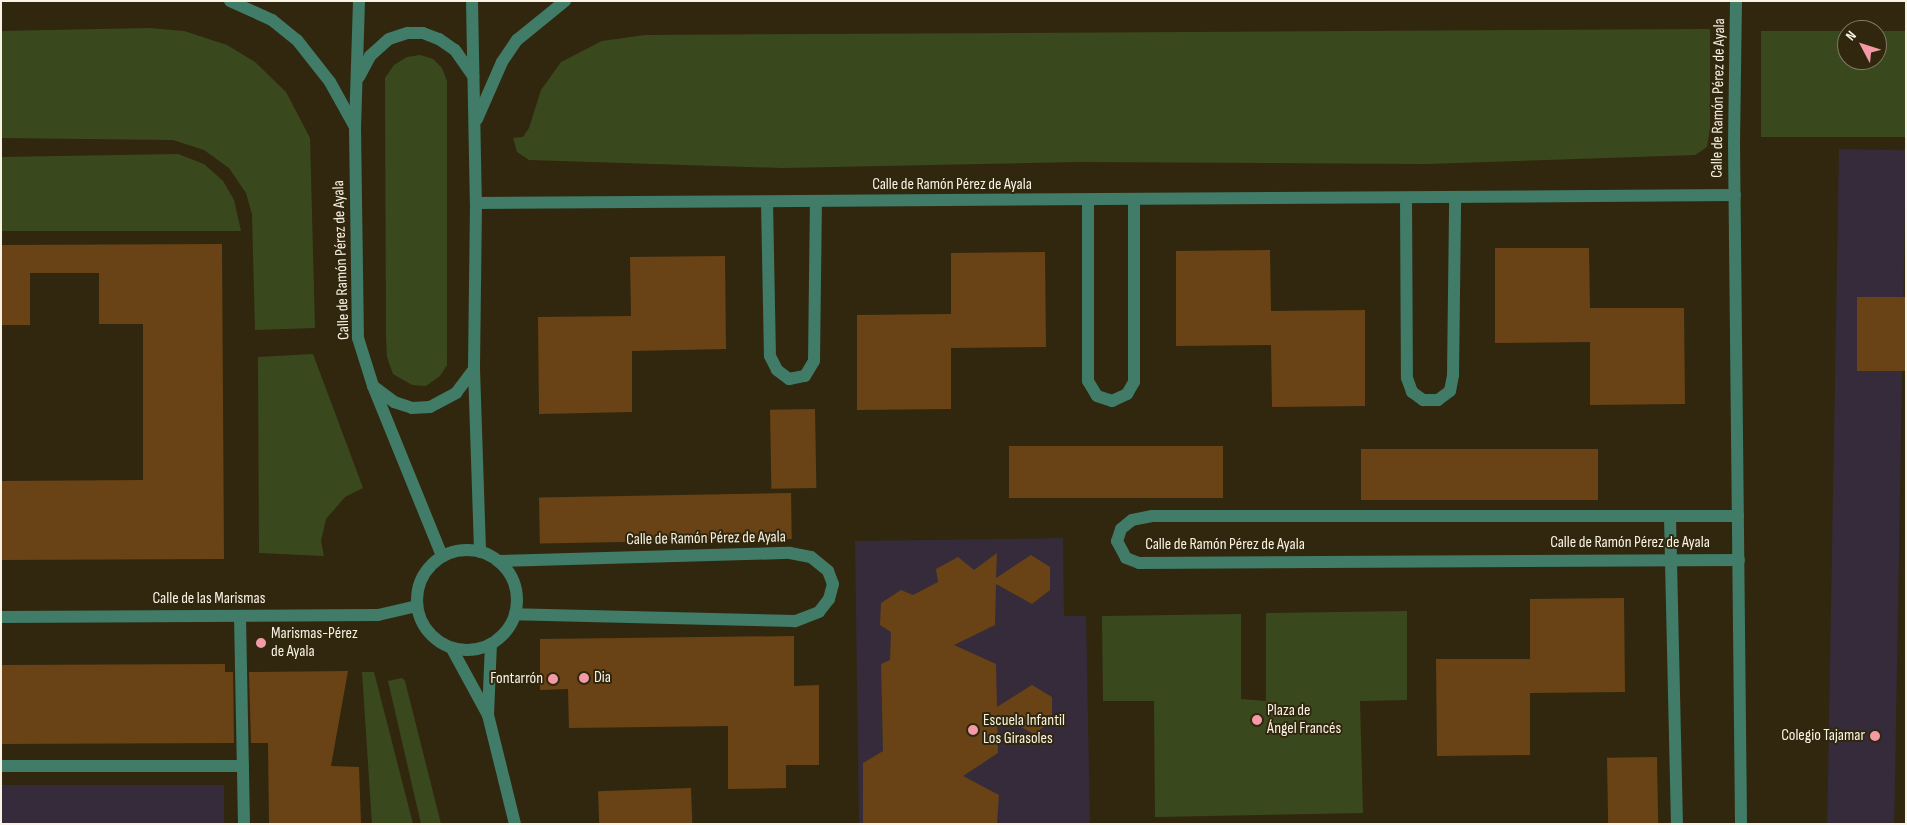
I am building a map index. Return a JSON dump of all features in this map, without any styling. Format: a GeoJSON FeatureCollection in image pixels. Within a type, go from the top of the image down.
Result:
{"type":"FeatureCollection","features":[{"type":"Feature","properties":{"kind":"street","name":"Calle de Ramón Pérez de Ayala"},"geometry":{"type":"LineString","coordinates":[[230,1],[272,20],[297,40],[330,82],[355,127]]}},
{"type":"Feature","properties":{"kind":"street"},"geometry":{"type":"LineString","coordinates":[[357,82],[359,1]]}},
{"type":"Feature","properties":{"kind":"street"},"geometry":{"type":"LineString","coordinates":[[472,1],[476,203],[474,369],[480,552]]}},
{"type":"Feature","properties":{"kind":"street"},"geometry":{"type":"LineString","coordinates":[[475,124],[502,62],[517,40],[565,1]]}},
{"type":"Feature","properties":{"kind":"street","name":"Calle de Ramón Pérez de Ayala"},"geometry":{"type":"LineString","coordinates":[[1736,1],[1735,195],[1741,824]]}},
{"type":"Feature","properties":{"kind":"street","name":"Calle de Ramón Pérez de Ayala"},"geometry":{"type":"LineString","coordinates":[[442,556],[373,386],[358,338],[355,127],[357,82],[370,56],[389,39],[408,33],[423,33],[439,39],[455,50],[473,76]]}},
{"type":"Feature","properties":{"kind":"street","name":"Calle de Ramón Pérez de Ayala"},"geometry":{"type":"LineString","coordinates":[[476,203],[1455,199],[1735,195]]}},
{"type":"Feature","properties":{"kind":"street"},"geometry":{"type":"LineString","coordinates":[[1406,199],[1407,378],[1412,392],[1423,400],[1438,400],[1450,391],[1453,375],[1455,199]]}},
{"type":"Feature","properties":{"kind":"street"},"geometry":{"type":"LineString","coordinates":[[1088,201],[1088,381],[1097,396],[1112,401],[1127,394],[1134,382],[1134,200]]}},
{"type":"Feature","properties":{"kind":"street"},"geometry":{"type":"LineString","coordinates":[[767,202],[770,356],[777,370],[789,379],[805,376],[814,361],[816,201]]}},
{"type":"Feature","properties":{"kind":"street"},"geometry":{"type":"LineString","coordinates":[[373,386],[394,402],[412,408],[430,407],[456,393],[474,369]]}},
{"type":"Feature","properties":{"kind":"street","name":"Calle de Ramón Pérez de Ayala"},"geometry":{"type":"LineString","coordinates":[[1738,516],[1152,516],[1132,520],[1121,529],[1116,542],[1126,558],[1139,562],[1739,560]]}},
{"type":"Feature","properties":{"kind":"street"},"geometry":{"type":"LineString","coordinates":[[1670,517],[1676,824]]}},
{"type":"Feature","properties":{"kind":"street"},"geometry":{"type":"LineString","coordinates":[[452,649],[472,650],[491,644],[506,632],[515,614],[516,594],[510,576],[498,561],[480,552],[461,550],[442,556],[427,569],[418,587],[416,606],[422,624],[429,632],[452,649],[488,715],[515,824]]}},
{"type":"Feature","properties":{"kind":"street","name":"Calle de Ramón Pérez de Ayala"},"geometry":{"type":"LineString","coordinates":[[498,561],[790,553],[811,557],[828,571],[833,584],[829,599],[819,612],[795,621],[515,614]]}},
{"type":"Feature","properties":{"kind":"street","name":"Calle de las Marismas"},"geometry":{"type":"LineString","coordinates":[[1,617],[378,615],[416,606]]}},
{"type":"Feature","properties":{"kind":"street"},"geometry":{"type":"LineString","coordinates":[[240,616],[244,824]]}},
{"type":"Feature","properties":{"kind":"street"},"geometry":{"type":"LineString","coordinates":[[488,715],[491,644]]}},
{"type":"Feature","properties":{"kind":"street"},"geometry":{"type":"LineString","coordinates":[[1,766],[243,766]]}},
{"type":"Feature","properties":{"kind":"shaded area"},"geometry":{"type":"Polygon","coordinates":[[[1839,149],[1906,150],[1894,824],[1827,824],[1839,149]]]}},
{"type":"Feature","properties":{"kind":"shaded area","name":"Escuela Infantil Los Girasoles"},"geometry":{"type":"Polygon","coordinates":[[[1063,538],[1064,616],[1086,616],[1090,824],[859,824],[855,541],[1063,538]]]}},
{"type":"Feature","properties":{"kind":"shaded area"},"geometry":{"type":"Polygon","coordinates":[[[1,785],[224,785],[224,824],[1,824],[1,785]]]}},
{"type":"Feature","properties":{"kind":"green space"},"geometry":{"type":"Polygon","coordinates":[[[149,28],[184,31],[227,45],[255,62],[286,92],[310,138],[315,328],[255,330],[252,214],[246,193],[229,168],[204,150],[173,140],[1,138],[1,31],[149,28]]]}},
{"type":"Feature","properties":{"kind":"green space"},"geometry":{"type":"Polygon","coordinates":[[[1710,29],[1710,128],[1707,147],[1695,155],[1425,164],[1079,162],[782,168],[529,160],[517,152],[513,138],[523,137],[529,128],[541,90],[561,62],[602,41],[645,35],[1710,29]]]}},
{"type":"Feature","properties":{"kind":"green space"},"geometry":{"type":"Polygon","coordinates":[[[1761,31],[1837,31],[1837,70],[1887,70],[1887,31],[1906,31],[1906,137],[1761,137],[1761,31]]]}},
{"type":"Feature","properties":{"kind":"green space"},"geometry":{"type":"Polygon","coordinates":[[[420,55],[433,59],[442,68],[447,81],[447,365],[440,376],[426,386],[412,385],[393,374],[387,357],[386,337],[385,78],[394,65],[407,57],[420,55]]]}},
{"type":"Feature","properties":{"kind":"green space"},"geometry":{"type":"Polygon","coordinates":[[[178,154],[204,164],[223,181],[234,200],[241,231],[1,231],[1,157],[178,154]]]}},
{"type":"Feature","properties":{"kind":"green space"},"geometry":{"type":"Polygon","coordinates":[[[313,354],[363,488],[345,497],[326,519],[321,541],[324,556],[259,553],[258,357],[313,354]]]}},
{"type":"Feature","properties":{"kind":"green space","name":"Plaza de Ángel Francés"},"geometry":{"type":"Polygon","coordinates":[[[1407,611],[1407,700],[1360,701],[1363,813],[1155,817],[1154,701],[1103,701],[1102,616],[1241,614],[1241,699],[1266,701],[1266,613],[1407,611]]]}},
{"type":"Feature","properties":{"kind":"green space"},"geometry":{"type":"Polygon","coordinates":[[[362,672],[374,672],[413,824],[372,824],[362,672]]]}},
{"type":"Feature","properties":{"kind":"green space"},"geometry":{"type":"Polygon","coordinates":[[[402,678],[405,681],[441,824],[421,824],[388,681],[402,678]]]}},
{"type":"Feature","properties":{"kind":"building"},"geometry":{"type":"Polygon","coordinates":[[[222,244],[224,559],[1,560],[1,481],[143,480],[143,324],[99,324],[99,273],[30,273],[30,325],[1,325],[1,245],[222,244]]]}},
{"type":"Feature","properties":{"kind":"building"},"geometry":{"type":"Polygon","coordinates":[[[1495,248],[1589,248],[1590,308],[1684,308],[1685,404],[1590,405],[1590,342],[1495,343],[1495,248]]]}},
{"type":"Feature","properties":{"kind":"building"},"geometry":{"type":"Polygon","coordinates":[[[1270,250],[1271,311],[1365,310],[1365,406],[1272,407],[1271,345],[1176,346],[1176,251],[1270,250]]]}},
{"type":"Feature","properties":{"kind":"building"},"geometry":{"type":"Polygon","coordinates":[[[1045,252],[1046,347],[951,348],[951,409],[857,410],[857,315],[951,314],[951,253],[1045,252]]]}},
{"type":"Feature","properties":{"kind":"building"},"geometry":{"type":"Polygon","coordinates":[[[725,256],[726,349],[632,351],[632,412],[539,414],[538,317],[631,316],[630,257],[725,256]]]}},
{"type":"Feature","properties":{"kind":"building"},"geometry":{"type":"Polygon","coordinates":[[[1857,297],[1906,297],[1906,371],[1857,371],[1857,297]]]}},
{"type":"Feature","properties":{"kind":"building"},"geometry":{"type":"Polygon","coordinates":[[[815,409],[816,488],[771,489],[770,410],[815,409]]]}},
{"type":"Feature","properties":{"kind":"building"},"geometry":{"type":"Polygon","coordinates":[[[1009,446],[1223,446],[1223,498],[1009,498],[1009,446]]]}},
{"type":"Feature","properties":{"kind":"building"},"geometry":{"type":"Polygon","coordinates":[[[1361,449],[1598,449],[1598,500],[1361,500],[1361,449]]]}},
{"type":"Feature","properties":{"kind":"building"},"geometry":{"type":"Polygon","coordinates":[[[791,493],[792,539],[540,543],[539,497],[791,493]]]}},
{"type":"Feature","properties":{"kind":"building"},"geometry":{"type":"Polygon","coordinates":[[[997,553],[996,578],[1031,555],[1050,567],[1050,590],[1032,604],[996,584],[995,625],[954,645],[996,664],[997,707],[1032,685],[1052,697],[1052,721],[1034,734],[997,714],[998,753],[963,776],[999,795],[997,824],[863,824],[863,763],[883,751],[881,664],[890,660],[891,632],[880,625],[881,603],[901,590],[913,595],[938,582],[936,569],[958,557],[974,570],[997,553]]]}},
{"type":"Feature","properties":{"kind":"building"},"geometry":{"type":"Polygon","coordinates":[[[1624,598],[1625,692],[1530,693],[1530,755],[1437,756],[1436,659],[1530,659],[1530,599],[1624,598]]]}},
{"type":"Feature","properties":{"kind":"building"},"geometry":{"type":"Polygon","coordinates":[[[794,636],[794,686],[819,685],[819,765],[786,765],[786,788],[728,789],[728,726],[569,728],[568,689],[540,690],[540,639],[794,636]]]}},
{"type":"Feature","properties":{"kind":"building"},"geometry":{"type":"Polygon","coordinates":[[[225,664],[225,672],[233,672],[234,743],[1,744],[1,665],[225,664]]]}},
{"type":"Feature","properties":{"kind":"building"},"geometry":{"type":"Polygon","coordinates":[[[348,671],[331,766],[359,767],[361,824],[269,824],[268,743],[251,743],[249,672],[348,671]]]}},
{"type":"Feature","properties":{"kind":"building"},"geometry":{"type":"Polygon","coordinates":[[[1657,757],[1658,824],[1608,824],[1607,758],[1657,757]]]}},
{"type":"Feature","properties":{"kind":"building"},"geometry":{"type":"Polygon","coordinates":[[[691,788],[692,824],[599,824],[598,791],[691,788]]]}},
{"type":"Feature","properties":{"kind":"place","name":"Marismas-Pérez de Ayala"},"geometry":{"type":"Point","coordinates":[261,643]}},
{"type":"Feature","properties":{"kind":"place","name":"Dia"},"geometry":{"type":"Point","coordinates":[584,678]}},
{"type":"Feature","properties":{"kind":"place","name":"Fontarrón"},"geometry":{"type":"Point","coordinates":[553,679]}},
{"type":"Feature","properties":{"kind":"place","name":"Plaza de Ángel Francés"},"geometry":{"type":"Point","coordinates":[1257,720]}},
{"type":"Feature","properties":{"kind":"place","name":"Escuela Infantil Los Girasoles"},"geometry":{"type":"Point","coordinates":[973,730]}},
{"type":"Feature","properties":{"kind":"place","name":"Colegio Tajamar"},"geometry":{"type":"Point","coordinates":[1875,736]}}]}
